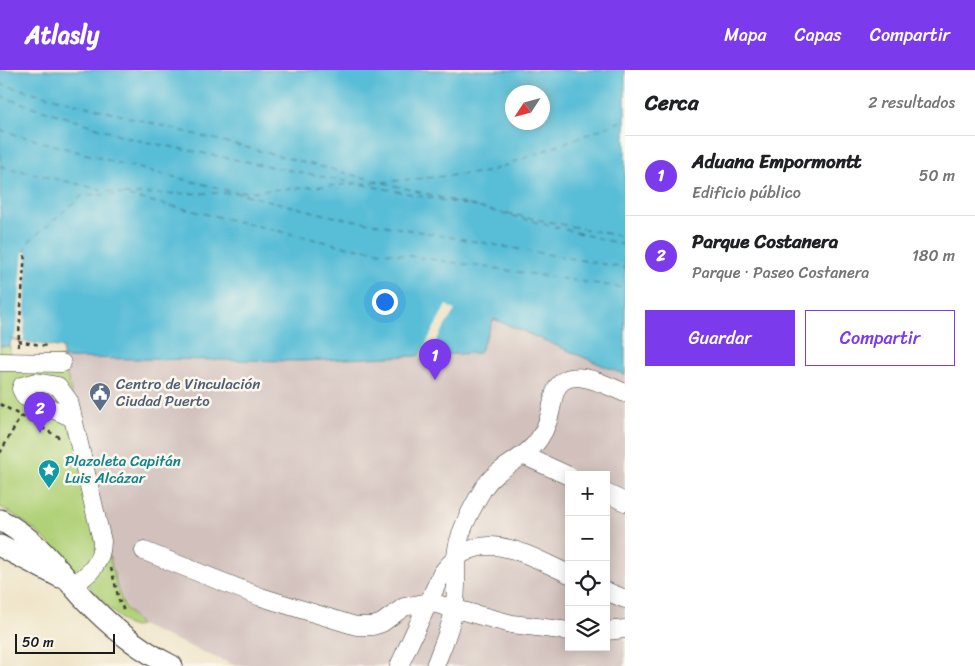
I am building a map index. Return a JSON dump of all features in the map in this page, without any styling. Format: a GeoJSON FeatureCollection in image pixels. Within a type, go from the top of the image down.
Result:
{"type":"FeatureCollection","features":[{"type":"Feature","properties":{"kind":"main road"},"geometry":{"type":"LineString","coordinates":[[0,520],[16,528],[37,544],[71,584],[124,637],[172,666]]}},
{"type":"Feature","properties":{"kind":"main road"},"geometry":{"type":"LineString","coordinates":[[0,546],[71,584]]}},
{"type":"Feature","properties":{"kind":"street"},"geometry":{"type":"LineString","coordinates":[[0,362],[62,363]]}},
{"type":"Feature","properties":{"kind":"street"},"geometry":{"type":"LineString","coordinates":[[434,666],[454,609],[457,575],[456,558],[465,527],[485,486],[502,468],[523,455],[538,440],[549,422],[554,394],[568,379],[574,377],[588,378],[625,394]]}},
{"type":"Feature","properties":{"kind":"street"},"geometry":{"type":"LineString","coordinates":[[71,584],[85,578],[99,559],[102,548],[73,418]]}},
{"type":"Feature","properties":{"kind":"street"},"geometry":{"type":"LineString","coordinates":[[523,455],[565,474]]}},
{"type":"Feature","properties":{"kind":"street"},"geometry":{"type":"LineString","coordinates":[[610,495],[625,502]]}},
{"type":"Feature","properties":{"kind":"street"},"geometry":{"type":"LineString","coordinates":[[399,666],[442,573],[464,552],[484,546],[504,546],[565,572]]}},
{"type":"Feature","properties":{"kind":"street"},"geometry":{"type":"LineString","coordinates":[[144,551],[253,594],[356,626],[374,626],[382,623],[404,607],[429,602],[512,624],[565,631]]}},
{"type":"Feature","properties":{"kind":"street"},"geometry":{"type":"LineString","coordinates":[[610,593],[625,599]]}},
{"type":"Feature","properties":{"kind":"street"},"geometry":{"type":"LineString","coordinates":[[610,631],[625,629]]}},
{"type":"Feature","properties":{"kind":"path"},"geometry":{"type":"LineString","coordinates":[[18,341],[25,252]]}},
{"type":"Feature","properties":{"kind":"path"},"geometry":{"type":"LineString","coordinates":[[0,404],[80,448]]}},
{"type":"Feature","properties":{"kind":"path"},"geometry":{"type":"LineString","coordinates":[[0,453],[20,416]]}},
{"type":"Feature","properties":{"kind":"shaded area"},"geometry":{"type":"Polygon","coordinates":[[[494,318],[625,375],[625,666],[236,666],[140,625],[131,616],[117,588],[63,358],[301,361],[479,353],[494,318]]]}},
{"type":"Feature","properties":{"kind":"green space"},"geometry":{"type":"Polygon","coordinates":[[[0,346],[10,346],[10,357],[63,358],[117,588],[124,606],[140,625],[134,627],[126,624],[36,531],[0,507],[0,346]]]}},
{"type":"Feature","properties":{"kind":"water"},"geometry":{"type":"Polygon","coordinates":[[[0,70],[625,70],[625,375],[494,319],[479,353],[301,361],[63,358],[63,348],[11,339],[10,346],[0,346],[0,70]]]}},
{"type":"Feature","properties":{"kind":"pier"},"geometry":{"type":"Polygon","coordinates":[[[23,252],[27,252],[24,341],[14,339],[17,327],[23,252]]]}},
{"type":"Feature","properties":{"kind":"pier"},"geometry":{"type":"Polygon","coordinates":[[[446,305],[455,310],[425,358],[418,359],[446,305]]]}},
{"type":"Feature","properties":{"kind":"ferry route"},"geometry":{"type":"LineString","coordinates":[[0,84],[625,245]]}},
{"type":"Feature","properties":{"kind":"ferry route"},"geometry":{"type":"LineString","coordinates":[[0,96],[136,140],[477,207]]}},
{"type":"Feature","properties":{"kind":"ferry route"},"geometry":{"type":"LineString","coordinates":[[383,182],[488,172],[625,120]]}},
{"type":"Feature","properties":{"kind":"ferry route"},"geometry":{"type":"LineString","coordinates":[[0,130],[118,163],[331,216],[625,268]]}},
{"type":"Feature","properties":{"kind":"ferry route"},"geometry":{"type":"LineString","coordinates":[[0,166],[343,246],[625,288]]}},
{"type":"Feature","properties":{"kind":"ferry route"},"geometry":{"type":"LineString","coordinates":[[361,184],[379,182]]}},
{"type":"Feature","properties":{"kind":"ferry route"},"geometry":{"type":"LineString","coordinates":[[241,192],[354,184]]}},
{"type":"Feature","properties":{"kind":"ferry route"},"geometry":{"type":"LineString","coordinates":[[124,194],[235,193]]}},
{"type":"Feature","properties":{"kind":"ferry route"},"geometry":{"type":"LineString","coordinates":[[25,252],[26,244],[83,195],[117,195]]}},
{"type":"Feature","properties":{"kind":"ferry route"},"geometry":{"type":"LineString","coordinates":[[506,213],[625,237]]}},
{"type":"Feature","properties":{"kind":"place","name":"Aduana Empormontt"},"geometry":{"type":"Point","coordinates":[435,380]}},
{"type":"Feature","properties":{"kind":"place","name":"Centro de Vinculación Ciudad Puerto"},"geometry":{"type":"Point","coordinates":[100,412]}},
{"type":"Feature","properties":{"kind":"place","name":"Parque Costanera"},"geometry":{"type":"Point","coordinates":[40,433]}},
{"type":"Feature","properties":{"kind":"place","name":"Plazoleta Capitán Luis Alcázar"},"geometry":{"type":"Point","coordinates":[49,489]}}]}
